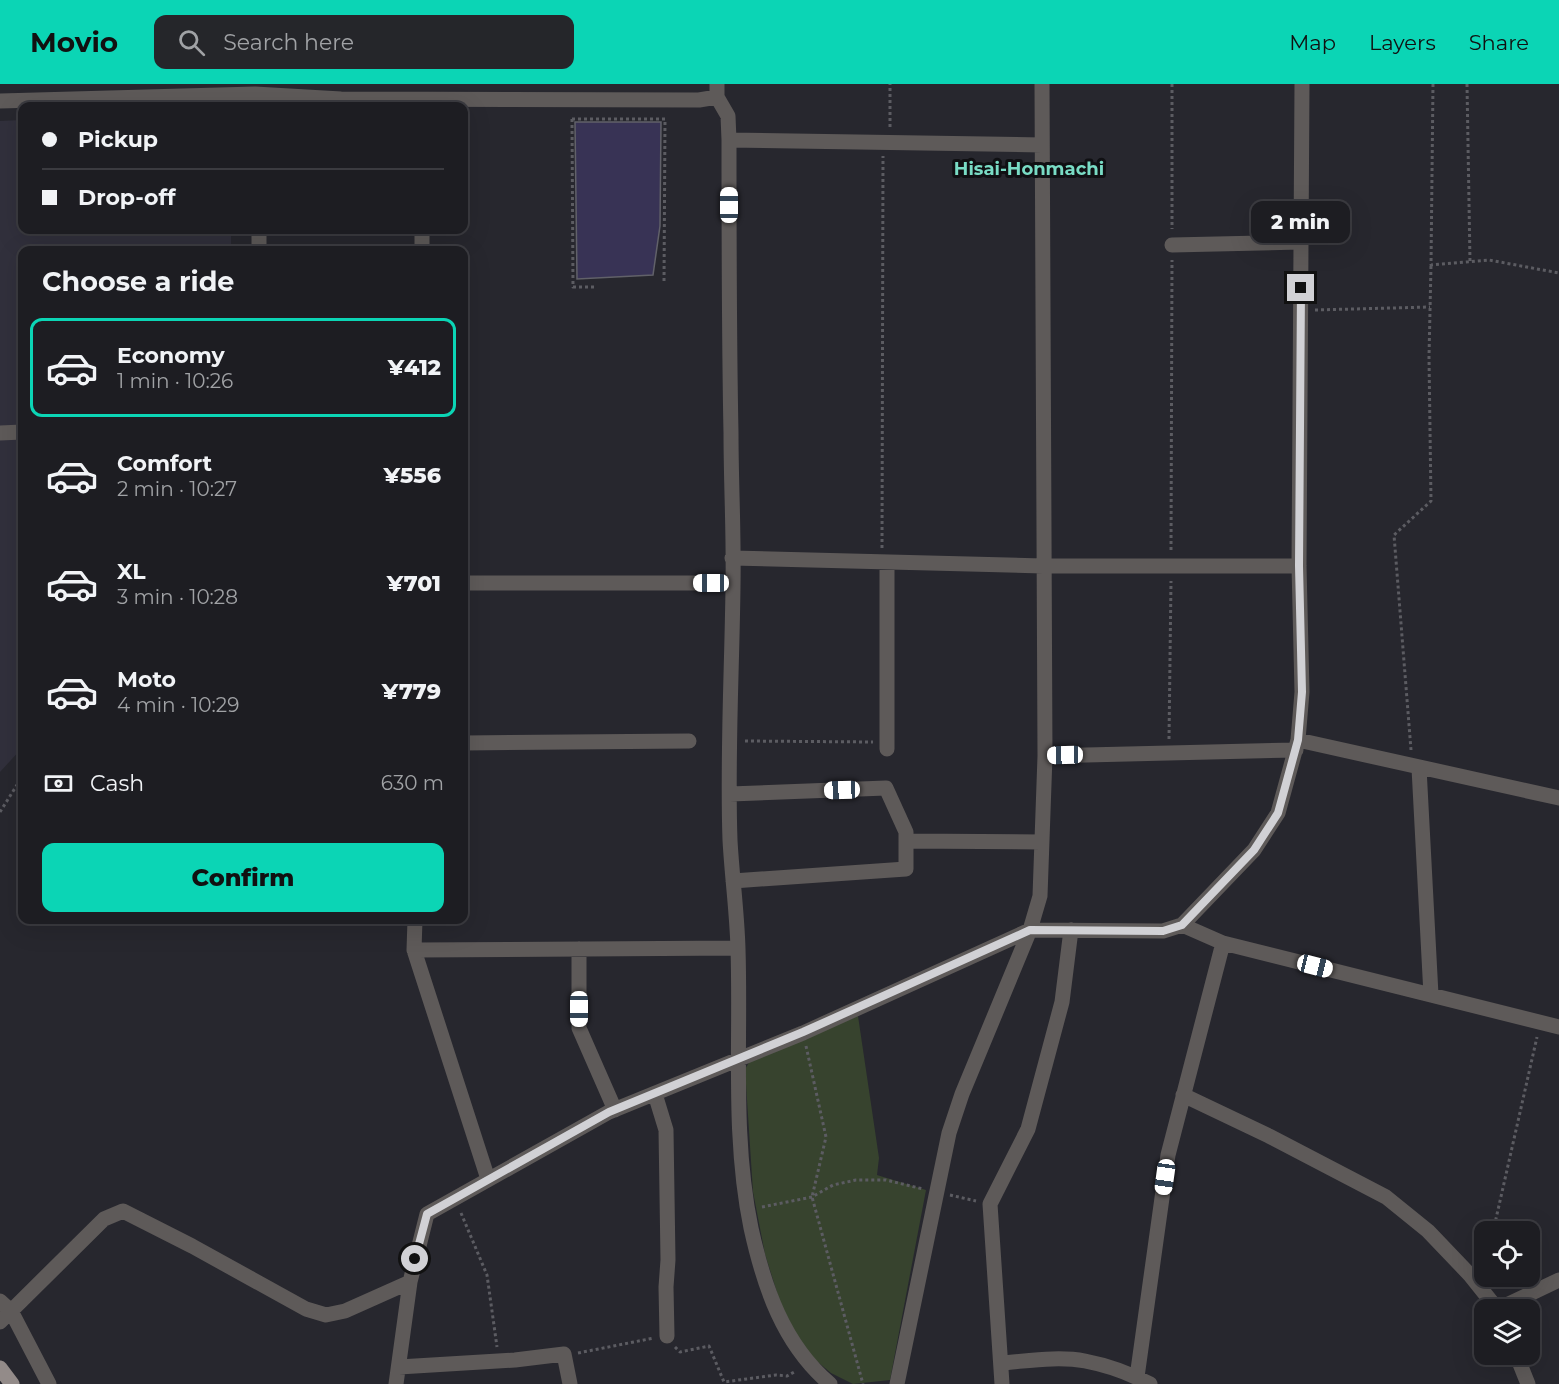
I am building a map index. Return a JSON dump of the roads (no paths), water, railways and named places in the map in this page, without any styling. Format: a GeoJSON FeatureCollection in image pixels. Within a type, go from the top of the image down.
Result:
{"type":"FeatureCollection","features":[{"type":"Feature","properties":{"kind":"main road"},"geometry":{"type":"LineString","coordinates":[[0,1368],[12,1384]]}},
{"type":"Feature","properties":{"kind":"street"},"geometry":{"type":"LineString","coordinates":[[897,1384],[949,1133],[962,1094],[1030,930],[1040,896],[1045,756],[1042,84]]}},
{"type":"Feature","properties":{"kind":"street"},"geometry":{"type":"LineString","coordinates":[[396,1384],[410,1282],[427,1214],[615,1110],[803,1032],[1030,930],[1163,931],[1182,925],[1254,850],[1278,813],[1297,745],[1302,692],[1299,566],[1302,84]]}},
{"type":"Feature","properties":{"kind":"street"},"geometry":{"type":"LineString","coordinates":[[343,102],[368,91],[417,102]]}},
{"type":"Feature","properties":{"kind":"street"},"geometry":{"type":"LineString","coordinates":[[459,102],[572,99],[699,100],[717,91],[728,116],[733,583],[730,794],[738,948],[738,1059],[743,1164],[752,1231],[776,1312],[790,1339],[809,1365],[830,1384]]}},
{"type":"Feature","properties":{"kind":"street"},"geometry":{"type":"LineString","coordinates":[[0,101],[255,100],[312,102]]}},
{"type":"Feature","properties":{"kind":"street"},"geometry":{"type":"LineString","coordinates":[[729,140],[1042,145]]}},
{"type":"Feature","properties":{"kind":"street"},"geometry":{"type":"LineString","coordinates":[[1172,246],[1301,242]]}},
{"type":"Feature","properties":{"kind":"street"},"geometry":{"type":"LineString","coordinates":[[0,433],[18,432]]}},
{"type":"Feature","properties":{"kind":"street"},"geometry":{"type":"LineString","coordinates":[[732,558],[1043,566],[1299,566]]}},
{"type":"Feature","properties":{"kind":"street"},"geometry":{"type":"LineString","coordinates":[[885,562],[887,745]]}},
{"type":"Feature","properties":{"kind":"street"},"geometry":{"type":"LineString","coordinates":[[468,583],[733,583]]}},
{"type":"Feature","properties":{"kind":"street"},"geometry":{"type":"LineString","coordinates":[[468,743],[689,741]]}},
{"type":"Feature","properties":{"kind":"street"},"geometry":{"type":"LineString","coordinates":[[1045,756],[1168,753],[1297,745],[1416,767],[1559,798]]}},
{"type":"Feature","properties":{"kind":"street"},"geometry":{"type":"LineString","coordinates":[[1416,767],[1431,995]]}},
{"type":"Feature","properties":{"kind":"street"},"geometry":{"type":"LineString","coordinates":[[730,794],[886,788],[906,832],[906,869],[733,880]]}},
{"type":"Feature","properties":{"kind":"street"},"geometry":{"type":"LineString","coordinates":[[906,841],[1042,842]]}},
{"type":"Feature","properties":{"kind":"street"},"geometry":{"type":"LineString","coordinates":[[416,924],[414,950],[488,1179]]}},
{"type":"Feature","properties":{"kind":"street"},"geometry":{"type":"LineString","coordinates":[[1182,925],[1223,943],[1559,1027]]}},
{"type":"Feature","properties":{"kind":"street"},"geometry":{"type":"LineString","coordinates":[[1002,1384],[990,1204],[1028,1129],[1062,1002],[1071,930]]}},
{"type":"Feature","properties":{"kind":"street"},"geometry":{"type":"LineString","coordinates":[[1001,1363],[1057,1359],[1084,1360],[1144,1380],[1168,1155],[1223,943]]}},
{"type":"Feature","properties":{"kind":"street"},"geometry":{"type":"LineString","coordinates":[[414,950],[738,948]]}},
{"type":"Feature","properties":{"kind":"street"},"geometry":{"type":"LineString","coordinates":[[579,949],[579,1028],[615,1110]]}},
{"type":"Feature","properties":{"kind":"street"},"geometry":{"type":"LineString","coordinates":[[655,1094],[666,1130],[667,1336]]}},
{"type":"Feature","properties":{"kind":"street"},"geometry":{"type":"LineString","coordinates":[[1183,1095],[1269,1136],[1386,1197],[1428,1232],[1490,1299]]}},
{"type":"Feature","properties":{"kind":"street"},"geometry":{"type":"LineString","coordinates":[[49,1384],[4,1311],[104,1219],[123,1211],[306,1309],[326,1315],[345,1311],[410,1282]]}},
{"type":"Feature","properties":{"kind":"street"},"geometry":{"type":"LineString","coordinates":[[1519,1299],[1559,1280]]}},
{"type":"Feature","properties":{"kind":"street"},"geometry":{"type":"LineString","coordinates":[[399,1366],[499,1361],[564,1354],[570,1384]]}},
{"type":"Feature","properties":{"kind":"street"},"geometry":{"type":"LineString","coordinates":[[1520,1365],[1528,1384]]}},
{"type":"Feature","properties":{"kind":"district","name":"Hisai-Honmachi"},"geometry":{"type":"Point","coordinates":[1029,169]}}]}
